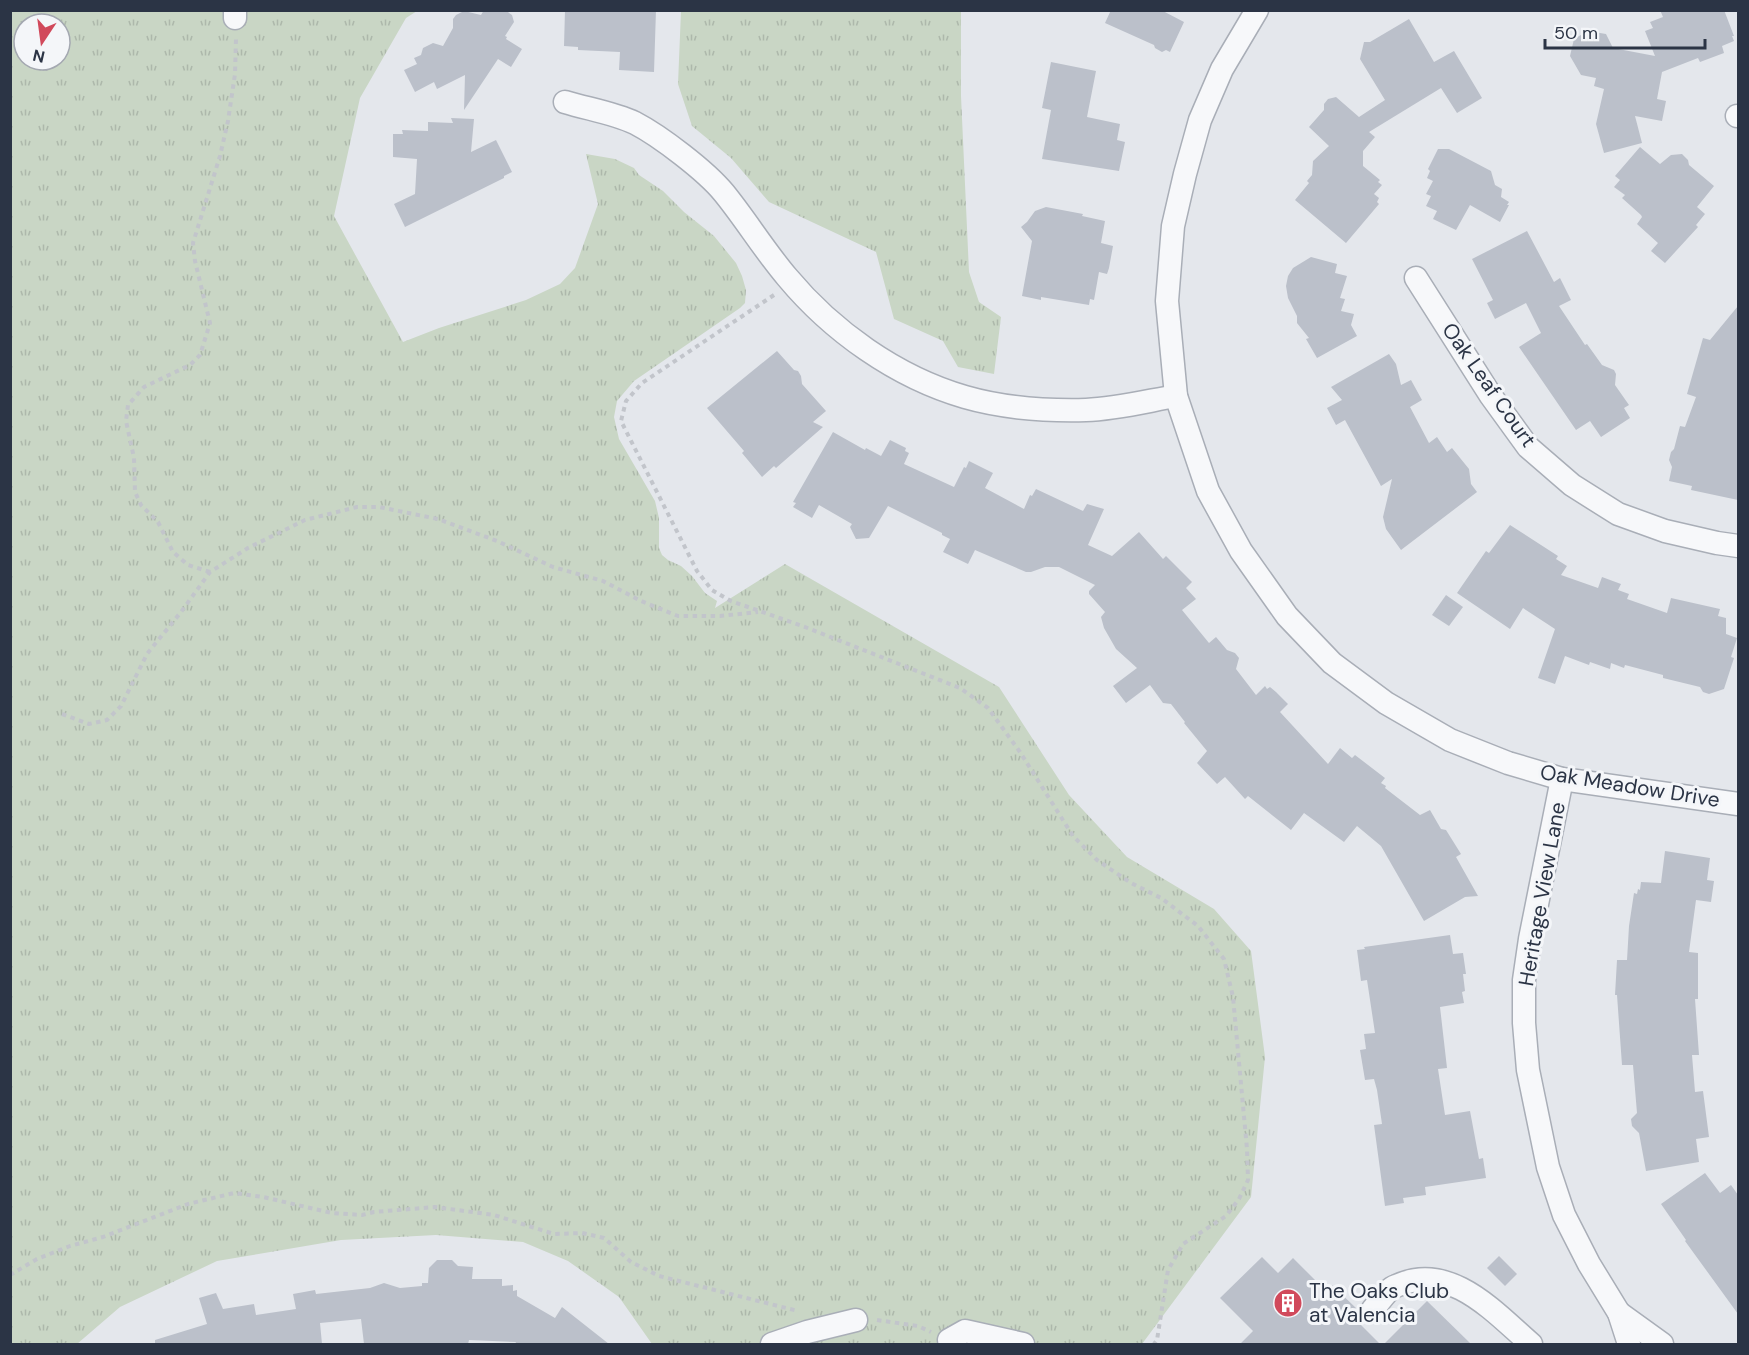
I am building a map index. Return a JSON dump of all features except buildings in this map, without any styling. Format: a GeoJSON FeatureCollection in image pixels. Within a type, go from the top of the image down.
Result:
{"type":"FeatureCollection","features":[{"type":"Feature","properties":{"kind":"street","name":"Oak Meadow Drive"},"geometry":{"type":"LineString","coordinates":[[1257,10],[1222,69],[1200,120],[1173,226],[1167,301],[1176,396],[1208,490],[1241,551],[1287,616],[1332,663],[1386,703],[1450,740],[1508,763],[1562,779],[1738,804]]}},
{"type":"Feature","properties":{"kind":"street"},"geometry":{"type":"LineString","coordinates":[[565,102],[634,123],[673,147],[722,191],[792,283],[833,322],[883,362],[919,380],[963,397],[999,405],[1088,410],[1176,396]]}},
{"type":"Feature","properties":{"kind":"street","name":"Oak Leaf Court"},"geometry":{"type":"LineString","coordinates":[[1416,278],[1491,396],[1528,447],[1572,485],[1618,514],[1665,531],[1738,546]]}},
{"type":"Feature","properties":{"kind":"street","name":"Heritage View Lane"},"geometry":{"type":"LineString","coordinates":[[1562,779],[1524,980],[1524,1023],[1528,1070],[1548,1167],[1564,1215],[1589,1264],[1619,1313],[1629,1344]]}},
{"type":"Feature","properties":{"kind":"street"},"geometry":{"type":"LineString","coordinates":[[1373,1309],[1394,1286],[1425,1278],[1464,1289],[1531,1344]]}},
{"type":"Feature","properties":{"kind":"street","name":"Heritage View Lane"},"geometry":{"type":"LineString","coordinates":[[1619,1313],[1662,1344]]}},
{"type":"Feature","properties":{"kind":"street"},"geometry":{"type":"LineString","coordinates":[[772,1344],[807,1332],[856,1320]]}},
{"type":"Feature","properties":{"kind":"street"},"geometry":{"type":"LineString","coordinates":[[949,1340],[964,1331],[1023,1344]]}},
{"type":"Feature","properties":{"kind":"path"},"geometry":{"type":"LineString","coordinates":[[210,572],[188,565],[173,552],[158,522],[141,505],[135,492],[134,458],[126,422],[128,405],[144,387],[190,365],[200,355],[210,323],[193,243],[214,178],[228,121],[234,74],[235,14]]}},
{"type":"Feature","properties":{"kind":"path"},"geometry":{"type":"LineString","coordinates":[[792,283],[642,382],[627,401],[621,421],[697,571],[712,590],[731,601],[960,688],[988,708],[1020,752],[1072,836],[1097,860],[1131,883],[1161,898],[1198,926],[1224,959],[1233,997],[1248,1180],[1239,1199],[1226,1216],[1183,1244],[1168,1270],[1157,1340],[1154,1344]]}},
{"type":"Feature","properties":{"kind":"path"},"geometry":{"type":"LineString","coordinates":[[62,714],[89,724],[107,720],[121,706],[147,654],[182,612],[210,572],[248,548],[305,520],[357,507],[379,507],[438,519],[497,541],[553,567],[603,581],[678,616],[720,616],[762,612]]}},
{"type":"Feature","properties":{"kind":"path"},"geometry":{"type":"LineString","coordinates":[[10,1275],[37,1259],[70,1246],[103,1237],[188,1204],[234,1193],[263,1197],[332,1214],[362,1215],[435,1207],[494,1215],[554,1234],[582,1233],[604,1238],[631,1262],[658,1276],[801,1311]]}},
{"type":"Feature","properties":{"kind":"path"},"geometry":{"type":"LineString","coordinates":[[856,1320],[886,1320],[918,1326],[949,1340]]}},
{"type":"Feature","properties":{"kind":"green space"},"geometry":{"type":"Polygon","coordinates":[[[10,11],[417,11],[406,18],[360,98],[334,216],[403,342],[526,300],[560,284],[575,268],[598,204],[586,154],[615,159],[634,168],[639,175],[663,191],[684,212],[714,236],[736,263],[746,290],[745,303],[634,381],[617,401],[614,417],[619,439],[655,501],[659,518],[659,548],[662,555],[681,566],[705,593],[717,601],[715,608],[785,564],[999,687],[1069,795],[1127,857],[1214,909],[1251,951],[1265,1057],[1251,1197],[1142,1344],[652,1344],[619,1297],[568,1261],[523,1242],[436,1235],[341,1240],[217,1261],[120,1307],[77,1344],[11,1344],[10,11]]]}},
{"type":"Feature","properties":{"kind":"green space"},"geometry":{"type":"Polygon","coordinates":[[[681,11],[961,11],[961,96],[969,272],[979,302],[1001,317],[994,374],[958,367],[943,341],[894,319],[876,252],[769,202],[731,158],[692,126],[678,84],[681,11]]]}},
{"type":"Feature","properties":{"kind":"place","name":"The Oaks Club at Valencia"},"geometry":{"type":"Point","coordinates":[1288,1303]}}]}
